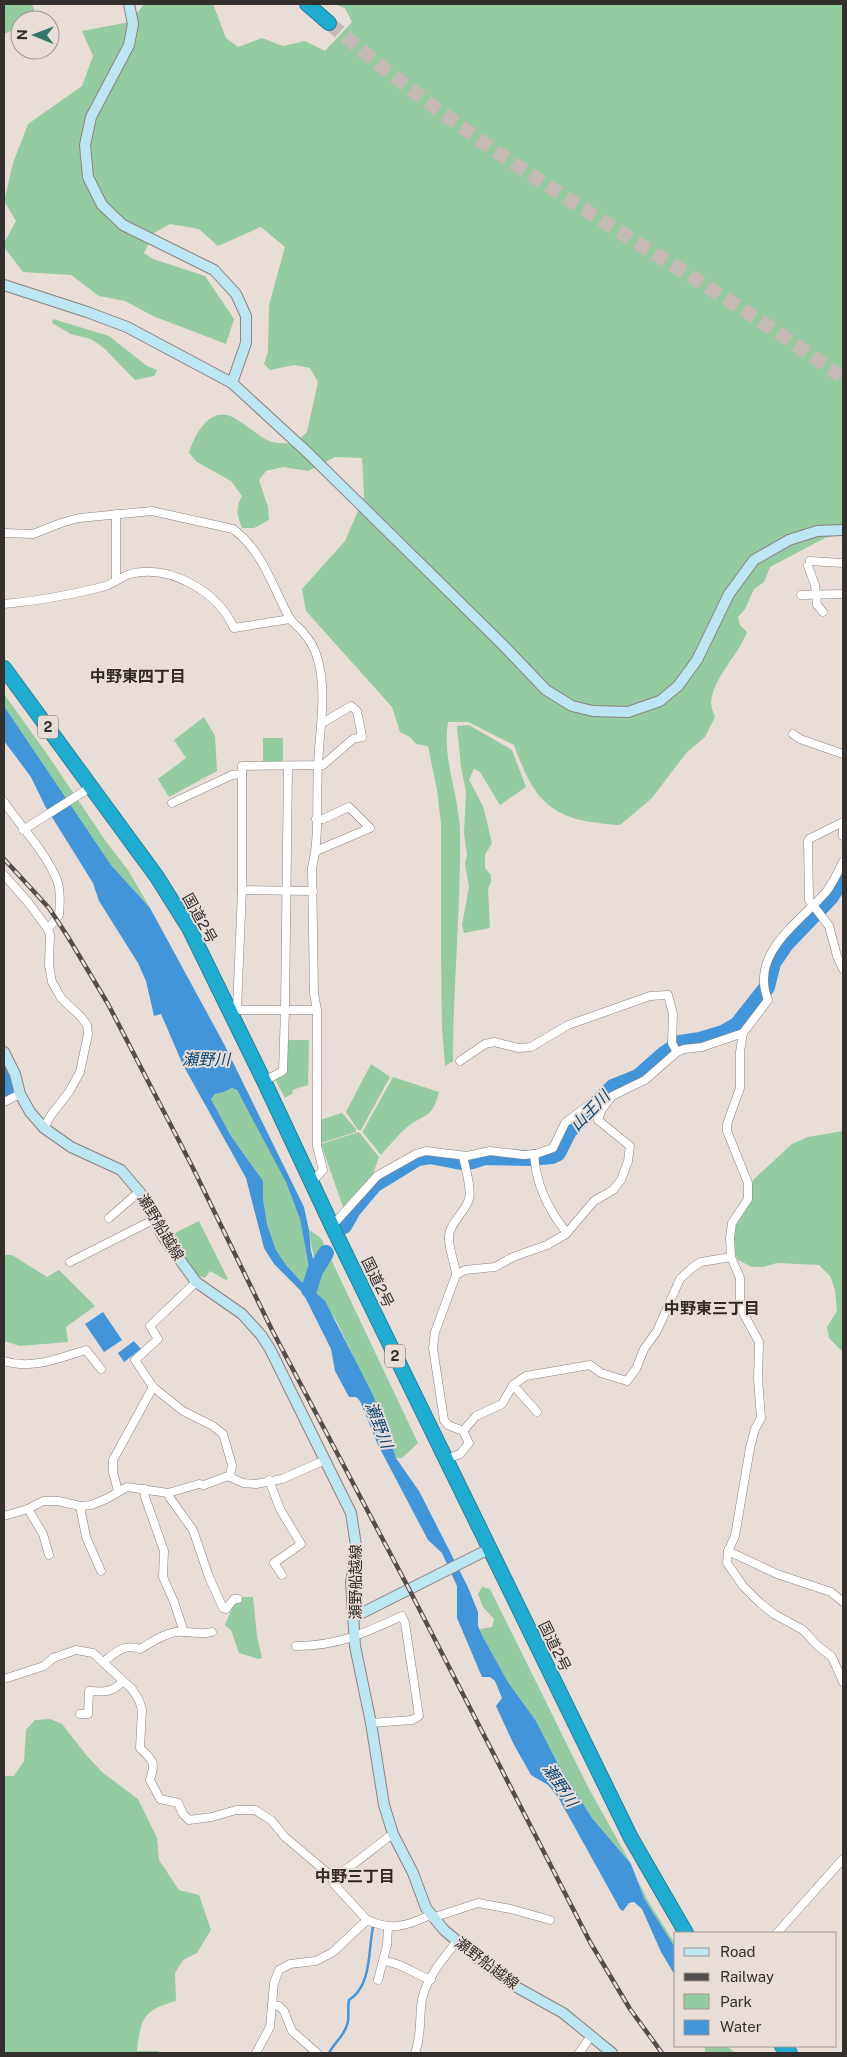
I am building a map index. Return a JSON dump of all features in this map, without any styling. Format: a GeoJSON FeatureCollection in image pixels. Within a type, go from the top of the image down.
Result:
{"type":"FeatureCollection","features":[{"type":"Feature","properties":{"kind":"highway"},"geometry":{"type":"LineString","coordinates":[[307,4],[328,23]]}},
{"type":"Feature","properties":{"kind":"highway","name":"国道2号"},"geometry":{"type":"LineString","coordinates":[[4,668],[157,877],[182,916],[233,1010],[332,1226],[489,1549],[631,1838],[685,1932]]}},
{"type":"Feature","properties":{"kind":"street"},"geometry":{"type":"LineString","coordinates":[[129,4],[132,24],[129,45],[91,117],[85,145],[88,177],[102,205],[123,225],[214,270],[236,294],[246,316],[246,343],[232,383]]}},
{"type":"Feature","properties":{"kind":"street"},"geometry":{"type":"LineString","coordinates":[[4,285],[126,327],[232,383],[307,452],[503,645],[546,690],[572,706],[592,711],[628,712],[660,700],[678,686],[697,660],[729,594],[754,560],[790,540],[816,531],[843,530]]}},
{"type":"Feature","properties":{"kind":"street"},"geometry":{"type":"LineString","coordinates":[[4,534],[33,534],[61,522],[79,518],[152,511],[232,529],[241,535],[263,562],[290,619],[302,630],[317,657],[322,692],[322,721],[318,765],[316,851],[312,868],[314,994],[316,1010],[316,1146],[323,1170],[312,1182]]}},
{"type":"Feature","properties":{"kind":"street"},"geometry":{"type":"LineString","coordinates":[[116,514],[116,579]]}},
{"type":"Feature","properties":{"kind":"street"},"geometry":{"type":"LineString","coordinates":[[823,612],[817,605],[817,595],[809,564],[843,563]]}},
{"type":"Feature","properties":{"kind":"street"},"geometry":{"type":"LineString","coordinates":[[4,604],[36,601],[105,587],[116,579],[145,572],[175,576],[191,582],[229,617],[234,628],[290,619]]}},
{"type":"Feature","properties":{"kind":"street"},"geometry":{"type":"LineString","coordinates":[[801,595],[843,594]]}},
{"type":"Feature","properties":{"kind":"street"},"geometry":{"type":"LineString","coordinates":[[316,1010],[233,1010],[242,890],[242,766],[323,765],[354,739],[362,737],[357,711],[351,706],[324,722],[322,721]]}},
{"type":"Feature","properties":{"kind":"street"},"geometry":{"type":"LineString","coordinates":[[793,734],[800,739],[843,754]]}},
{"type":"Feature","properties":{"kind":"street"},"geometry":{"type":"LineString","coordinates":[[264,1080],[282,1071],[285,1010],[288,766]]}},
{"type":"Feature","properties":{"kind":"street"},"geometry":{"type":"LineString","coordinates":[[172,803],[232,775],[242,774]]}},
{"type":"Feature","properties":{"kind":"street"},"geometry":{"type":"LineString","coordinates":[[23,830],[91,787]]}},
{"type":"Feature","properties":{"kind":"street"},"geometry":{"type":"LineString","coordinates":[[4,802],[30,837],[57,880],[59,915],[48,928]]}},
{"type":"Feature","properties":{"kind":"street"},"geometry":{"type":"LineString","coordinates":[[316,819],[323,819],[349,807],[370,828],[316,851]]}},
{"type":"Feature","properties":{"kind":"street"},"geometry":{"type":"LineString","coordinates":[[843,836],[843,823],[809,839],[809,900],[829,926],[836,956],[843,969]]}},
{"type":"Feature","properties":{"kind":"street"},"geometry":{"type":"LineString","coordinates":[[843,862],[829,888],[788,930],[766,960],[763,989],[768,1000],[742,1033],[740,1088],[727,1124],[727,1131],[748,1183],[748,1200],[732,1223],[730,1230],[732,1257],[740,1278],[740,1307],[759,1342],[758,1379],[761,1418],[755,1429],[750,1448],[735,1536],[728,1551],[727,1563],[743,1586],[760,1604],[803,1630],[832,1657],[843,1682]]}},
{"type":"Feature","properties":{"kind":"street"},"geometry":{"type":"LineString","coordinates":[[4,875],[48,928],[52,982],[61,998],[87,1025],[88,1034],[80,1072],[69,1092],[51,1115],[44,1128]]}},
{"type":"Feature","properties":{"kind":"street"},"geometry":{"type":"LineString","coordinates":[[242,890],[313,891]]}},
{"type":"Feature","properties":{"kind":"street"},"geometry":{"type":"LineString","coordinates":[[460,1062],[485,1044],[494,1042],[519,1048],[531,1047],[568,1025],[650,996],[668,995],[673,1014],[672,1043],[677,1051]]}},
{"type":"Feature","properties":{"kind":"street"},"geometry":{"type":"LineString","coordinates":[[456,1275],[465,1270],[495,1267],[513,1257],[548,1245],[567,1233],[594,1201],[613,1190],[624,1172],[628,1161],[630,1146],[598,1120],[600,1110],[612,1096],[645,1080],[677,1051],[702,1047],[742,1033]]}},
{"type":"Feature","properties":{"kind":"street","name":"瀬野船越線"},"geometry":{"type":"LineString","coordinates":[[4,1052],[15,1074],[20,1094],[30,1112],[44,1128],[71,1147],[121,1170],[148,1202],[162,1235],[196,1282],[237,1310],[261,1335],[325,1460],[351,1513],[357,1552],[352,1582],[355,1637],[384,1805],[393,1834],[413,1873],[431,1916],[456,1941],[511,1984],[563,2013],[612,2053]]}},
{"type":"Feature","properties":{"kind":"street"},"geometry":{"type":"LineString","coordinates":[[4,1102],[20,1094]]}},
{"type":"Feature","properties":{"kind":"street"},"geometry":{"type":"LineString","coordinates":[[332,1226],[377,1176],[416,1154],[426,1151],[436,1152],[464,1159],[490,1151],[534,1157],[553,1148],[565,1123],[593,1103],[600,1110]]}},
{"type":"Feature","properties":{"kind":"street"},"geometry":{"type":"LineString","coordinates":[[534,1157],[537,1181],[542,1195],[555,1218],[567,1233]]}},
{"type":"Feature","properties":{"kind":"street"},"geometry":{"type":"LineString","coordinates":[[446,1460],[460,1454],[469,1443],[463,1431],[448,1425],[444,1420],[433,1348],[435,1332],[456,1275],[454,1256],[449,1247],[451,1227],[462,1213],[470,1197],[464,1159]]}},
{"type":"Feature","properties":{"kind":"street"},"geometry":{"type":"LineString","coordinates":[[109,1218],[140,1191]]}},
{"type":"Feature","properties":{"kind":"street"},"geometry":{"type":"LineString","coordinates":[[70,1262],[155,1219]]}},
{"type":"Feature","properties":{"kind":"street"},"geometry":{"type":"LineString","coordinates":[[463,1431],[476,1416],[502,1404],[513,1385],[532,1373],[558,1371],[590,1365],[601,1373],[627,1381],[636,1369],[644,1349],[657,1332],[680,1279],[692,1266],[701,1262],[732,1257]]}},
{"type":"Feature","properties":{"kind":"street"},"geometry":{"type":"LineString","coordinates":[[196,1282],[150,1326],[158,1339],[135,1360],[153,1387],[183,1411],[213,1426],[223,1434],[232,1465],[230,1477]]}},
{"type":"Feature","properties":{"kind":"street"},"geometry":{"type":"LineString","coordinates":[[4,1361],[16,1365],[35,1364],[86,1350],[101,1369]]}},
{"type":"Feature","properties":{"kind":"street"},"geometry":{"type":"LineString","coordinates":[[513,1385],[536,1412]]}},
{"type":"Feature","properties":{"kind":"street"},"geometry":{"type":"LineString","coordinates":[[118,1491],[112,1460],[153,1387]]}},
{"type":"Feature","properties":{"kind":"street"},"geometry":{"type":"LineString","coordinates":[[4,1516],[28,1509],[43,1501],[58,1501],[80,1506],[90,1505],[106,1499],[127,1487],[168,1493],[230,1477],[243,1483],[251,1484],[282,1479],[325,1460]]}},
{"type":"Feature","properties":{"kind":"street"},"geometry":{"type":"LineString","coordinates":[[269,1480],[280,1509],[301,1544],[274,1562],[282,1576]]}},
{"type":"Feature","properties":{"kind":"street"},"geometry":{"type":"LineString","coordinates":[[144,1489],[144,1498],[164,1551],[163,1577],[184,1632]]}},
{"type":"Feature","properties":{"kind":"street"},"geometry":{"type":"LineString","coordinates":[[168,1493],[193,1530],[209,1577],[223,1608],[226,1608],[234,1599],[238,1599]]}},
{"type":"Feature","properties":{"kind":"street"},"geometry":{"type":"LineString","coordinates":[[80,1506],[86,1537],[101,1571]]}},
{"type":"Feature","properties":{"kind":"street"},"geometry":{"type":"LineString","coordinates":[[28,1509],[43,1534],[49,1555]]}},
{"type":"Feature","properties":{"kind":"street"},"geometry":{"type":"LineString","coordinates":[[354,1617],[489,1549]]}},
{"type":"Feature","properties":{"kind":"street"},"geometry":{"type":"LineString","coordinates":[[728,1551],[777,1574],[831,1592],[843,1602]]}},
{"type":"Feature","properties":{"kind":"street"},"geometry":{"type":"LineString","coordinates":[[296,1646],[310,1646],[355,1637],[402,1616],[405,1622],[419,1716],[412,1720],[371,1723]]}},
{"type":"Feature","properties":{"kind":"street"},"geometry":{"type":"LineString","coordinates":[[103,1662],[125,1647],[140,1649],[173,1632],[190,1634],[212,1632]]}},
{"type":"Feature","properties":{"kind":"street"},"geometry":{"type":"LineString","coordinates":[[4,1679],[44,1666],[53,1658],[76,1650],[93,1653],[132,1689],[139,1700],[142,1710],[140,1748],[153,1762],[154,1766],[150,1780],[160,1799],[178,1803],[183,1814],[189,1820],[212,1817],[236,1810],[255,1810],[271,1820],[285,1837],[331,1876],[334,1884],[367,1920],[388,1926],[402,1927],[431,1916],[478,1903],[511,1909],[550,1920]]}},
{"type":"Feature","properties":{"kind":"street"},"geometry":{"type":"LineString","coordinates":[[80,1714],[88,1714],[89,1691],[106,1692],[113,1690],[123,1681]]}},
{"type":"Feature","properties":{"kind":"street"},"geometry":{"type":"LineString","coordinates":[[331,1876],[337,1876],[349,1868],[393,1834]]}},
{"type":"Feature","properties":{"kind":"street"},"geometry":{"type":"LineString","coordinates":[[778,1932],[843,1859]]}},
{"type":"Feature","properties":{"kind":"street"},"geometry":{"type":"LineString","coordinates":[[256,2053],[270,2027],[274,1984],[279,1970],[290,1964],[316,1961],[333,1952],[367,1920]]}},
{"type":"Feature","properties":{"kind":"street"},"geometry":{"type":"LineString","coordinates":[[378,1980],[384,1961],[388,1926]]}},
{"type":"Feature","properties":{"kind":"street"},"geometry":{"type":"LineString","coordinates":[[415,2053],[420,2035],[422,1998],[456,1941]]}},
{"type":"Feature","properties":{"kind":"street"},"geometry":{"type":"LineString","coordinates":[[384,1961],[403,1965],[418,1975],[431,1980]]}},
{"type":"Feature","properties":{"kind":"street"},"geometry":{"type":"LineString","coordinates":[[272,2005],[280,2006],[292,2031],[317,2053]]}},
{"type":"Feature","properties":{"kind":"street"},"geometry":{"type":"LineString","coordinates":[[579,2053],[591,2036]]}},
{"type":"Feature","properties":{"kind":"green space"},"geometry":{"type":"Polygon","coordinates":[[[4,4],[32,4],[34,10],[10,10],[10,31],[4,34],[4,4]]]}},
{"type":"Feature","properties":{"kind":"green space"},"geometry":{"type":"Polygon","coordinates":[[[144,4],[213,4],[226,38],[238,47],[262,38],[283,46],[305,41],[325,51],[352,22],[345,8],[334,4],[843,4],[843,534],[825,538],[770,567],[764,582],[754,589],[745,609],[738,617],[740,625],[747,632],[721,675],[713,693],[711,702],[715,717],[705,737],[687,752],[652,798],[620,825],[579,820],[551,807],[540,797],[531,783],[514,745],[468,722],[448,722],[447,750],[459,818],[460,861],[453,1061],[445,1066],[442,1027],[441,823],[437,790],[428,746],[416,744],[410,737],[400,732],[392,707],[306,611],[302,589],[345,541],[364,497],[362,458],[335,457],[308,471],[283,467],[266,471],[259,480],[268,507],[269,520],[254,528],[242,528],[238,505],[242,496],[231,481],[197,462],[189,453],[202,426],[213,417],[220,415],[231,416],[263,438],[273,442],[294,444],[307,432],[318,382],[310,368],[294,365],[270,370],[264,364],[268,352],[269,305],[285,247],[261,227],[218,246],[199,229],[170,224],[154,233],[144,253],[153,259],[205,276],[234,319],[226,344],[153,316],[125,301],[99,296],[71,275],[23,272],[4,247],[4,243],[16,221],[4,201],[13,163],[28,124],[82,86],[93,56],[82,31],[130,22],[144,4]]]}},
{"type":"Feature","properties":{"kind":"green space"},"geometry":{"type":"Polygon","coordinates":[[[53,319],[109,336],[147,366],[157,370],[154,376],[135,380],[104,348],[91,339],[71,334],[52,323],[53,319]]]}},
{"type":"Feature","properties":{"kind":"green space"},"geometry":{"type":"Polygon","coordinates":[[[4,694],[107,843],[128,870],[150,908],[111,865],[4,706],[4,694]]]}},
{"type":"Feature","properties":{"kind":"green space"},"geometry":{"type":"Polygon","coordinates":[[[204,717],[215,736],[217,771],[169,797],[158,779],[186,758],[174,740],[204,717]]]}},
{"type":"Feature","properties":{"kind":"green space"},"geometry":{"type":"Polygon","coordinates":[[[469,725],[512,750],[526,787],[500,805],[480,772],[474,769],[469,780],[483,806],[492,843],[485,855],[485,868],[491,875],[488,889],[490,928],[464,933],[462,925],[469,887],[465,864],[467,855],[464,833],[466,792],[461,767],[457,726],[469,725]]]}},
{"type":"Feature","properties":{"kind":"green space"},"geometry":{"type":"Polygon","coordinates":[[[263,738],[283,738],[283,764],[263,764],[263,738]]]}},
{"type":"Feature","properties":{"kind":"green space"},"geometry":{"type":"Polygon","coordinates":[[[288,1040],[309,1040],[308,1085],[292,1090],[293,1093],[285,1098],[275,1079],[286,1073],[288,1040]]]}},
{"type":"Feature","properties":{"kind":"green space"},"geometry":{"type":"Polygon","coordinates":[[[371,1064],[390,1077],[361,1130],[358,1130],[346,1112],[371,1064]]]}},
{"type":"Feature","properties":{"kind":"green space"},"geometry":{"type":"Polygon","coordinates":[[[393,1077],[439,1092],[430,1112],[406,1128],[381,1155],[363,1131],[393,1077]]]}},
{"type":"Feature","properties":{"kind":"green space"},"geometry":{"type":"Polygon","coordinates":[[[232,1088],[237,1090],[286,1181],[300,1218],[308,1262],[310,1283],[308,1289],[286,1265],[276,1250],[267,1224],[263,1198],[263,1181],[231,1136],[211,1099],[215,1094],[232,1088]]]}},
{"type":"Feature","properties":{"kind":"green space"},"geometry":{"type":"Polygon","coordinates":[[[342,1113],[356,1129],[356,1132],[321,1143],[319,1135],[320,1120],[342,1113]]]}},
{"type":"Feature","properties":{"kind":"green space"},"geometry":{"type":"Polygon","coordinates":[[[843,1131],[843,1352],[829,1338],[827,1327],[837,1311],[835,1290],[830,1276],[819,1265],[777,1263],[763,1267],[752,1267],[738,1260],[730,1243],[732,1230],[750,1196],[753,1180],[792,1144],[808,1137],[843,1131]]]}},
{"type":"Feature","properties":{"kind":"green space"},"geometry":{"type":"Polygon","coordinates":[[[359,1132],[379,1157],[373,1174],[343,1207],[321,1144],[359,1132]]]}},
{"type":"Feature","properties":{"kind":"green space"},"geometry":{"type":"Polygon","coordinates":[[[199,1221],[228,1279],[226,1280],[210,1271],[205,1278],[198,1276],[169,1236],[199,1221]]]}},
{"type":"Feature","properties":{"kind":"green space"},"geometry":{"type":"Polygon","coordinates":[[[309,1230],[321,1238],[418,1443],[402,1458],[396,1458],[376,1406],[337,1322],[317,1294],[317,1272],[309,1230]]]}},
{"type":"Feature","properties":{"kind":"green space"},"geometry":{"type":"Polygon","coordinates":[[[4,1255],[12,1255],[47,1277],[59,1270],[95,1306],[66,1327],[68,1342],[20,1346],[4,1341],[4,1255]]]}},
{"type":"Feature","properties":{"kind":"green space"},"geometry":{"type":"Polygon","coordinates":[[[482,1587],[490,1589],[588,1787],[631,1864],[592,1818],[558,1764],[536,1721],[508,1682],[483,1637],[480,1629],[492,1627],[494,1619],[483,1607],[478,1594],[482,1587]]]}},
{"type":"Feature","properties":{"kind":"green space"},"geometry":{"type":"Polygon","coordinates":[[[242,1597],[253,1597],[257,1636],[262,1658],[258,1659],[239,1653],[231,1630],[225,1625],[232,1608],[242,1597]]]}},
{"type":"Feature","properties":{"kind":"green space"},"geometry":{"type":"Polygon","coordinates":[[[50,1719],[62,1724],[103,1773],[138,1799],[157,1838],[159,1860],[179,1890],[199,1895],[211,1930],[197,1953],[183,1960],[175,1973],[176,2001],[165,2004],[150,2012],[142,2023],[137,2051],[158,2051],[160,2053],[4,2053],[4,1776],[14,1776],[24,1761],[26,1730],[35,1720],[50,1719]]]}},
{"type":"Feature","properties":{"kind":"green space"},"geometry":{"type":"Polygon","coordinates":[[[637,1878],[648,1901],[674,1942],[674,1946],[645,1900],[637,1878]]]}},
{"type":"Feature","properties":{"kind":"green space"},"geometry":{"type":"Polygon","coordinates":[[[705,2047],[728,2047],[735,2053],[705,2053],[705,2047]]]}},
{"type":"Feature","properties":{"kind":"water","name":"瀬野川"},"geometry":{"type":"Polygon","coordinates":[[[4,706],[111,865],[150,908],[224,1044],[304,1207],[311,1251],[317,1274],[315,1285],[317,1294],[325,1301],[372,1393],[396,1458],[419,1491],[467,1585],[478,1612],[478,1626],[508,1682],[536,1721],[558,1764],[592,1818],[631,1864],[645,1900],[674,1946],[674,1974],[661,1952],[642,1909],[634,1902],[629,1903],[623,1911],[620,1909],[558,1797],[548,1785],[531,1775],[513,1743],[496,1706],[502,1698],[495,1681],[490,1677],[482,1677],[457,1618],[457,1586],[442,1553],[428,1540],[378,1445],[360,1401],[356,1397],[349,1397],[335,1371],[331,1349],[303,1293],[274,1264],[264,1248],[246,1178],[183,1065],[161,1014],[154,1016],[146,981],[138,963],[99,901],[93,883],[45,806],[31,777],[4,741],[4,706]],[[232,1088],[215,1094],[211,1099],[231,1136],[263,1181],[263,1198],[267,1224],[276,1250],[286,1265],[308,1289],[310,1283],[308,1262],[300,1219],[286,1182],[237,1090],[232,1088]]]}},
{"type":"Feature","properties":{"kind":"water"},"geometry":{"type":"Polygon","coordinates":[[[103,1312],[122,1340],[104,1352],[85,1324],[103,1312]]]}},
{"type":"Feature","properties":{"kind":"water"},"geometry":{"type":"Polygon","coordinates":[[[134,1341],[141,1349],[124,1362],[118,1353],[134,1341]]]}},
{"type":"Feature","properties":{"kind":"waterway","name":"山王川"},"geometry":{"type":"LineString","coordinates":[[344,1226],[353,1210],[374,1185],[418,1158],[430,1156],[461,1162],[485,1157],[529,1158],[552,1156],[558,1153],[569,1131],[613,1087],[638,1077],[664,1054],[680,1043],[700,1040],[723,1033],[737,1025],[767,987],[773,963],[786,944],[831,897],[843,877]]}},
{"type":"Feature","properties":{"kind":"waterway"},"geometry":{"type":"LineString","coordinates":[[4,1074],[12,1093]]}},
{"type":"Feature","properties":{"kind":"waterway","name":"山王川"},"geometry":{"type":"LineString","coordinates":[[309,1290],[315,1271],[326,1253]]}},
{"type":"Feature","properties":{"kind":"waterway"},"geometry":{"type":"LineString","coordinates":[[329,2053],[346,2029],[349,2000],[362,1986],[368,1967],[373,1927]]}},
{"type":"Feature","properties":{"kind":"tunnel"},"geometry":{"type":"LineString","coordinates":[[329,23],[412,90],[497,152],[758,319],[843,378]]}},
{"type":"Feature","properties":{"kind":"railway"},"geometry":{"type":"LineString","coordinates":[[4,859],[49,908],[108,1004],[192,1166],[272,1330],[409,1589],[590,1942],[630,2009],[662,2053]]}},
{"type":"Feature","properties":{"kind":"district","name":"中野東四丁目"},"geometry":{"type":"Point","coordinates":[138,676]}},
{"type":"Feature","properties":{"kind":"district","name":"中野東三丁目"},"geometry":{"type":"Point","coordinates":[712,1308]}},
{"type":"Feature","properties":{"kind":"district","name":"中野三丁目"},"geometry":{"type":"Point","coordinates":[355,1876]}}]}
